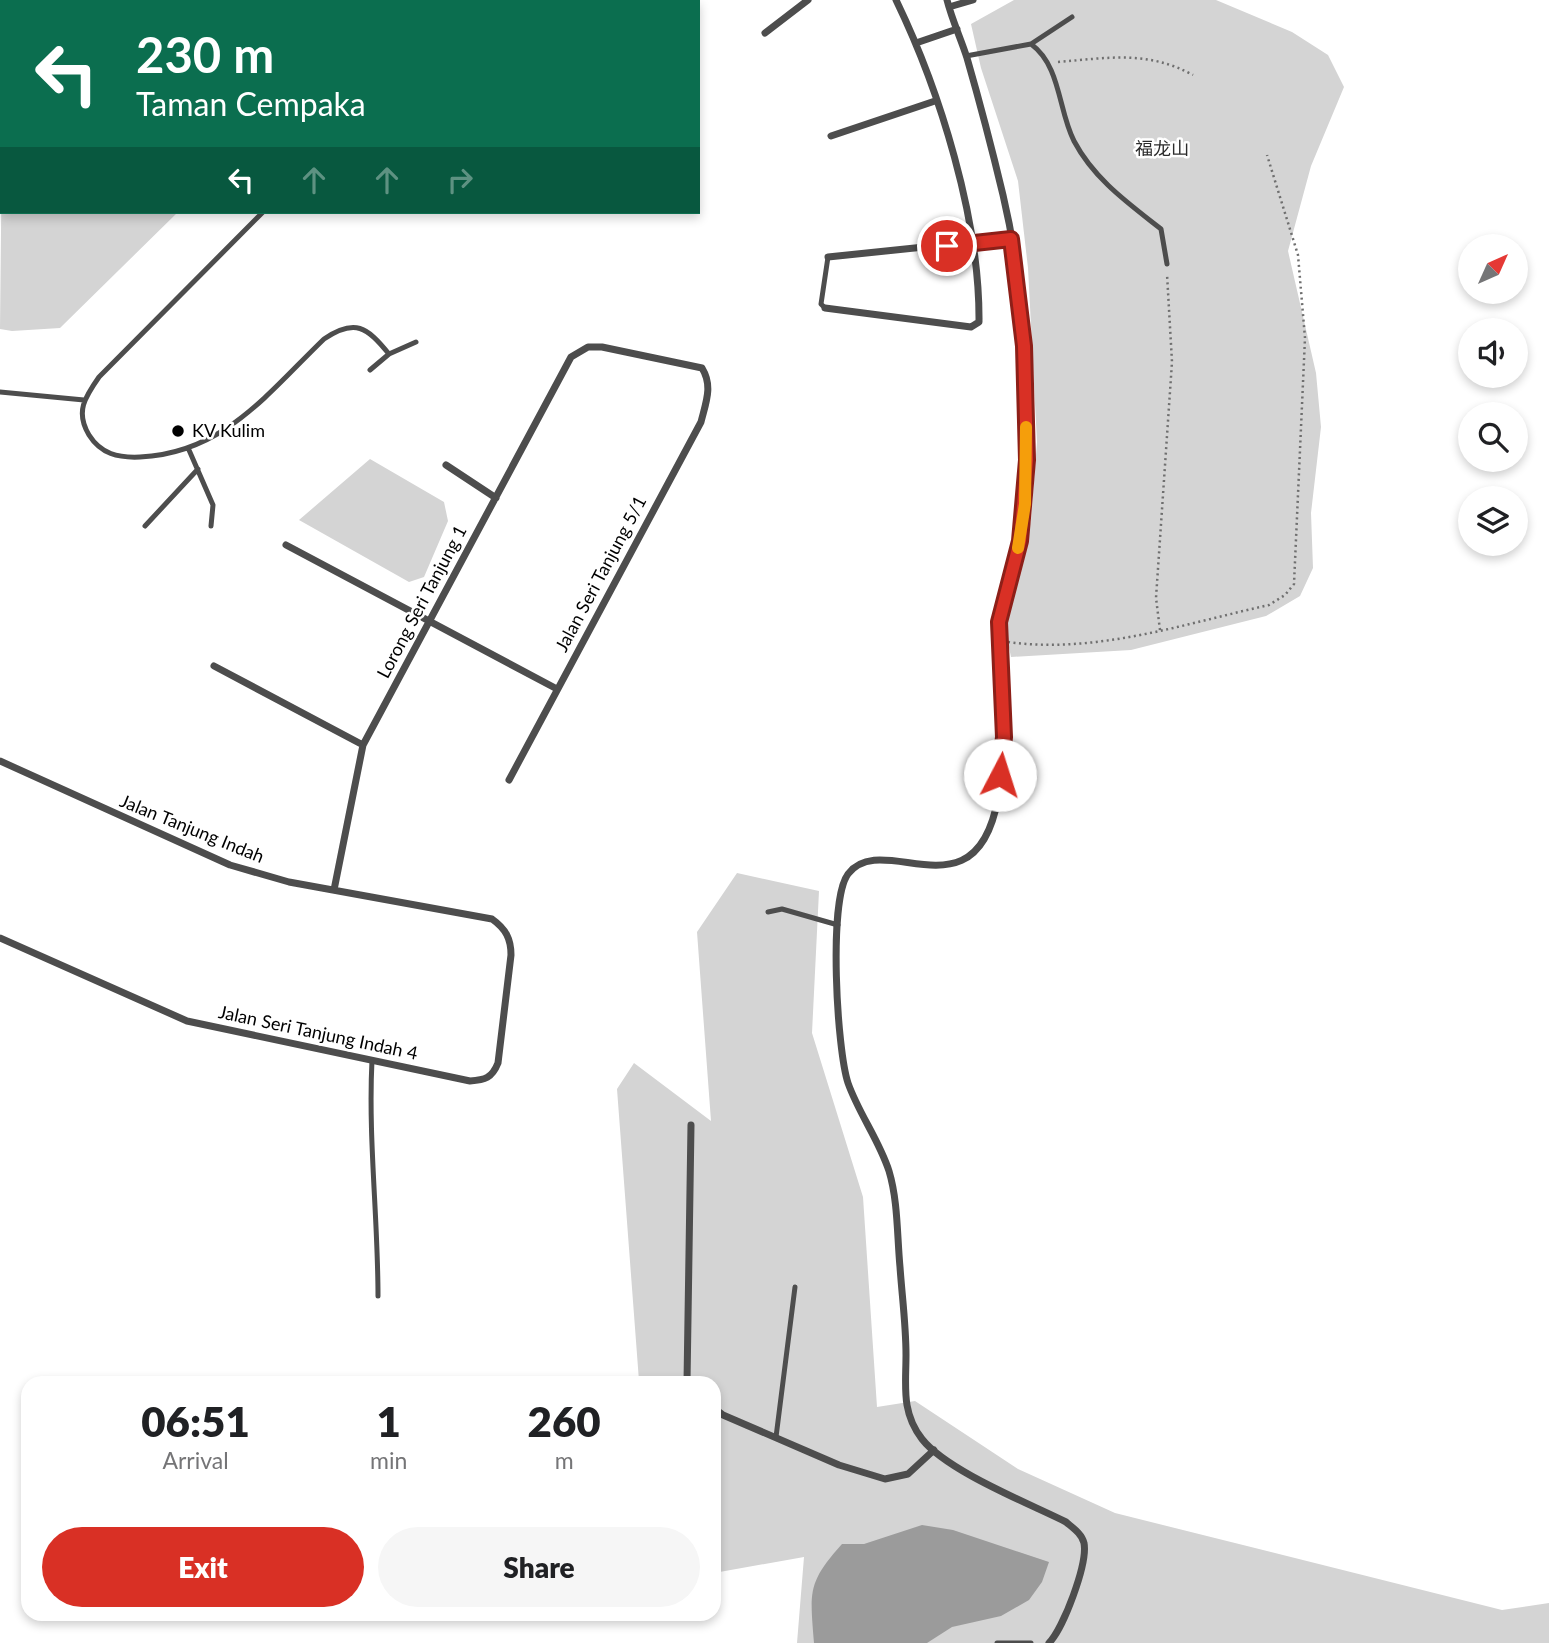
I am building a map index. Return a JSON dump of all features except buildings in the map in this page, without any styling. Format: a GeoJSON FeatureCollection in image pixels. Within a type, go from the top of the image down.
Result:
{"type":"FeatureCollection","features":[{"type":"Feature","properties":{"kind":"street"},"geometry":{"type":"LineString","coordinates":[[765,33],[808,0]]}},
{"type":"Feature","properties":{"kind":"street"},"geometry":{"type":"LineString","coordinates":[[824,307],[976,326],[979,298],[960,177],[916,43],[895,0]]}},
{"type":"Feature","properties":{"kind":"street"},"geometry":{"type":"LineString","coordinates":[[973,0],[948,4],[966,56],[1004,199],[1024,346],[1027,460],[1020,541],[999,622],[1004,737],[999,794],[993,820],[982,844],[970,857],[945,865],[864,861],[849,873],[841,890],[838,925],[839,1044],[847,1078],[863,1121],[882,1151],[895,1199],[906,1355],[903,1395],[911,1420],[923,1440],[934,1450],[977,1477],[1066,1522],[1078,1531],[1084,1543],[1083,1560],[1058,1633],[1049,1643]]}},
{"type":"Feature","properties":{"kind":"street"},"geometry":{"type":"LineString","coordinates":[[916,43],[957,29]]}},
{"type":"Feature","properties":{"kind":"street"},"geometry":{"type":"LineString","coordinates":[[831,136],[935,101]]}},
{"type":"Feature","properties":{"kind":"street"},"geometry":{"type":"LineString","coordinates":[[828,257],[1011,239]]}},
{"type":"Feature","properties":{"kind":"street","name":"Jalan Seri Tanjung 5/1"},"geometry":{"type":"LineString","coordinates":[[509,780],[701,422],[709,379],[702,368],[602,347],[584,349]]}},
{"type":"Feature","properties":{"kind":"street","name":"Lorong Seri Tanjung 1"},"geometry":{"type":"LineString","coordinates":[[334,890],[363,745],[571,357],[584,349]]}},
{"type":"Feature","properties":{"kind":"street"},"geometry":{"type":"LineString","coordinates":[[446,465],[496,498]]}},
{"type":"Feature","properties":{"kind":"street"},"geometry":{"type":"LineString","coordinates":[[286,545],[557,689]]}},
{"type":"Feature","properties":{"kind":"street"},"geometry":{"type":"LineString","coordinates":[[214,666],[363,745]]}},
{"type":"Feature","properties":{"kind":"street","name":"Jalan Tanjung Indah"},"geometry":{"type":"LineString","coordinates":[[0,761],[230,864],[289,882],[492,919],[503,927]]}},
{"type":"Feature","properties":{"kind":"street","name":"Jalan Seri Tanjung Indah 4"},"geometry":{"type":"LineString","coordinates":[[0,938],[187,1021],[470,1081],[485,1080],[494,1074],[498,1063],[511,956],[511,943],[503,927]]}},
{"type":"Feature","properties":{"kind":"street"},"geometry":{"type":"LineString","coordinates":[[687,1376],[691,1125]]}},
{"type":"Feature","properties":{"kind":"street"},"geometry":{"type":"LineString","coordinates":[[721,1414],[839,1465],[885,1479],[908,1474],[934,1450]]}},
{"type":"Feature","properties":{"kind":"lane"},"geometry":{"type":"LineString","coordinates":[[966,56],[1031,44],[1072,17]]}},
{"type":"Feature","properties":{"kind":"lane"},"geometry":{"type":"LineString","coordinates":[[1031,44],[1044,53],[1048,62],[1073,139],[1093,170],[1120,197],[1161,229],[1167,264]]}},
{"type":"Feature","properties":{"kind":"lane"},"geometry":{"type":"LineString","coordinates":[[261,214],[99,377],[80,410],[83,425],[93,441],[107,453],[122,458],[189,450],[227,431],[324,339],[340,328],[355,326],[368,331],[390,354]]}},
{"type":"Feature","properties":{"kind":"lane"},"geometry":{"type":"LineString","coordinates":[[824,307],[821,304],[825,262],[828,257]]}},
{"type":"Feature","properties":{"kind":"lane"},"geometry":{"type":"LineString","coordinates":[[370,370],[390,354],[416,342]]}},
{"type":"Feature","properties":{"kind":"lane"},"geometry":{"type":"LineString","coordinates":[[0,392],[84,400]]}},
{"type":"Feature","properties":{"kind":"lane"},"geometry":{"type":"LineString","coordinates":[[189,450],[214,505],[211,526]]}},
{"type":"Feature","properties":{"kind":"lane"},"geometry":{"type":"LineString","coordinates":[[145,526],[198,469]]}},
{"type":"Feature","properties":{"kind":"lane"},"geometry":{"type":"LineString","coordinates":[[768,912],[782,909],[838,925]]}},
{"type":"Feature","properties":{"kind":"lane"},"geometry":{"type":"LineString","coordinates":[[372,1060],[370,1094],[378,1224],[378,1296]]}},
{"type":"Feature","properties":{"kind":"lane"},"geometry":{"type":"LineString","coordinates":[[776,1437],[795,1287]]}},
{"type":"Feature","properties":{"kind":"lane"},"geometry":{"type":"LineString","coordinates":[[998,1643],[1031,1643]]}},
{"type":"Feature","properties":{"kind":"path"},"geometry":{"type":"LineString","coordinates":[[1048,62],[1125,56],[1170,62],[1194,75]]}},
{"type":"Feature","properties":{"kind":"path"},"geometry":{"type":"LineString","coordinates":[[998,640],[1029,645],[1095,644],[1269,606],[1285,595],[1294,584],[1305,338],[1298,254],[1267,155]]}},
{"type":"Feature","properties":{"kind":"path"},"geometry":{"type":"LineString","coordinates":[[1160,629],[1156,598],[1172,362],[1167,264]]}},
{"type":"Feature","properties":{"kind":"green space","name":"福龙山"},"geometry":{"type":"Polygon","coordinates":[[[1014,0],[1216,0],[1292,32],[1328,55],[1344,87],[1311,166],[1288,251],[1316,373],[1321,427],[1311,513],[1313,568],[1300,596],[1266,616],[1131,650],[1011,657],[1005,628],[1031,520],[1037,442],[1028,268],[1018,181],[981,68],[971,24],[1014,0]]]}},
{"type":"Feature","properties":{"kind":"green space"},"geometry":{"type":"Polygon","coordinates":[[[1,214],[176,214],[60,328],[12,331],[0,329],[1,214]]]}},
{"type":"Feature","properties":{"kind":"green space"},"geometry":{"type":"Polygon","coordinates":[[[370,459],[444,502],[448,521],[424,577],[409,582],[299,520],[370,459]]]}},
{"type":"Feature","properties":{"kind":"green space"},"geometry":{"type":"Polygon","coordinates":[[[737,873],[819,891],[812,1033],[863,1197],[877,1407],[915,1401],[1018,1469],[1115,1513],[1502,1610],[1549,1603],[1549,1643],[797,1643],[804,1557],[721,1572],[721,1376],[639,1376],[617,1089],[634,1063],[711,1121],[697,932],[737,873]]]}},
{"type":"Feature","properties":{"kind":"shaded area"},"geometry":{"type":"Polygon","coordinates":[[[922,1525],[953,1530],[1049,1562],[1042,1582],[1029,1600],[1001,1616],[952,1627],[927,1643],[814,1643],[813,1589],[822,1569],[842,1544],[864,1544],[922,1525]]]}},
{"type":"Feature","properties":{"kind":"slow traffic"},"geometry":{"type":"LineString","coordinates":[[1018,548],[1025,504],[1026,427]]}},
{"type":"Feature","properties":{"kind":"place","name":"KV Kulim"},"geometry":{"type":"Point","coordinates":[178,431]}},
{"type":"Feature","properties":{"kind":"route"},"geometry":{"type":"LineString","coordinates":[[947,246],[1011,239],[1019,292],[1024,346],[1027,460],[1020,541],[999,622],[1004,737],[1000,775]]}}]}
